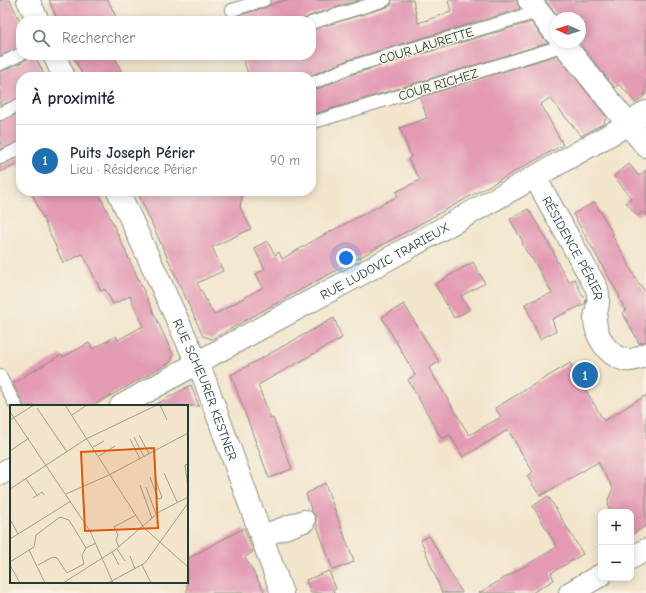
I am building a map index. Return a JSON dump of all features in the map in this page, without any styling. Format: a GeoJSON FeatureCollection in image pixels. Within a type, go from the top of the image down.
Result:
{"type":"FeatureCollection","features":[{"type":"Feature","properties":{"kind":"street"},"geometry":{"type":"LineString","coordinates":[[28,0],[36,16]]}},
{"type":"Feature","properties":{"kind":"street"},"geometry":{"type":"LineString","coordinates":[[533,6],[550,27]]}},
{"type":"Feature","properties":{"kind":"street"},"geometry":{"type":"LineString","coordinates":[[569,48],[638,118],[646,146]]}},
{"type":"Feature","properties":{"kind":"street"},"geometry":{"type":"LineString","coordinates":[[56,60],[62,72]]}},
{"type":"Feature","properties":{"kind":"street","name":"RUE LUDOVIC TRARIEUX"},"geometry":{"type":"LineString","coordinates":[[123,405],[383,262],[638,118]]}},
{"type":"Feature","properties":{"kind":"street","name":"RÉSIDENCE PÉRIER"},"geometry":{"type":"LineString","coordinates":[[535,177],[597,289],[598,303],[595,319],[596,328],[603,343],[612,353],[625,360],[636,359],[646,354]]}},
{"type":"Feature","properties":{"kind":"street","name":"RUE SCHEURER KESTNER"},"geometry":{"type":"LineString","coordinates":[[120,196],[204,378],[282,593]]}},
{"type":"Feature","properties":{"kind":"street"},"geometry":{"type":"LineString","coordinates":[[0,474],[10,469]]}},
{"type":"Feature","properties":{"kind":"street"},"geometry":{"type":"LineString","coordinates":[[262,536],[304,521]]}},
{"type":"Feature","properties":{"kind":"street"},"geometry":{"type":"LineString","coordinates":[[634,556],[646,550]]}},
{"type":"Feature","properties":{"kind":"street"},"geometry":{"type":"LineString","coordinates":[[570,593],[598,577]]}},
{"type":"Feature","properties":{"kind":"lane"},"geometry":{"type":"LineString","coordinates":[[232,10],[264,0]]}},
{"type":"Feature","properties":{"kind":"lane"},"geometry":{"type":"LineString","coordinates":[[316,21],[385,0]]}},
{"type":"Feature","properties":{"kind":"lane","name":"COUR LAURETTE"},"geometry":{"type":"LineString","coordinates":[[316,81],[350,68],[533,6]]}},
{"type":"Feature","properties":{"kind":"lane","name":"COUR RICHEZ"},"geometry":{"type":"LineString","coordinates":[[316,121],[550,44]]}},
{"type":"Feature","properties":{"kind":"lane"},"geometry":{"type":"LineString","coordinates":[[0,64],[16,56]]}},
{"type":"Feature","properties":{"kind":"lane"},"geometry":{"type":"LineString","coordinates":[[0,114],[16,106]]}},
{"type":"Feature","properties":{"kind":"lane"},"geometry":{"type":"LineString","coordinates":[[0,158],[16,150]]}},
{"type":"Feature","properties":{"kind":"lane"},"geometry":{"type":"LineString","coordinates":[[0,376],[15,405]]}},
{"type":"Feature","properties":{"kind":"building"},"geometry":{"type":"Polygon","coordinates":[[[0,0],[10,0],[17,16],[16,16],[16,49],[0,56],[0,0]]]}},
{"type":"Feature","properties":{"kind":"building"},"geometry":{"type":"Polygon","coordinates":[[[49,0],[108,0],[116,16],[56,16],[49,0]]]}},
{"type":"Feature","properties":{"kind":"building"},"geometry":{"type":"Polygon","coordinates":[[[285,0],[360,0],[309,16],[237,16],[285,0]]]}},
{"type":"Feature","properties":{"kind":"building"},"geometry":{"type":"Polygon","coordinates":[[[392,0],[413,0],[418,23],[451,12],[448,0],[517,0],[520,9],[348,60],[316,73],[316,72],[247,72],[244,60],[316,60],[316,28],[391,5],[392,0]]]}},
{"type":"Feature","properties":{"kind":"building"},"geometry":{"type":"Polygon","coordinates":[[[545,0],[646,0],[646,94],[636,103],[619,84],[615,88],[583,48],[586,48],[586,12],[554,12],[545,0]]]}},
{"type":"Feature","properties":{"kind":"building"},"geometry":{"type":"Polygon","coordinates":[[[531,22],[547,43],[316,113],[316,89],[353,74],[531,22]]]}},
{"type":"Feature","properties":{"kind":"building"},"geometry":{"type":"Polygon","coordinates":[[[557,55],[606,116],[604,123],[581,136],[550,98],[541,104],[563,145],[212,339],[203,336],[139,196],[242,196],[240,207],[251,229],[212,247],[223,271],[197,283],[214,315],[263,287],[256,274],[265,269],[254,248],[267,241],[275,255],[279,252],[282,259],[398,196],[396,192],[420,180],[408,159],[411,157],[400,128],[427,118],[420,97],[557,55]]]}},
{"type":"Feature","properties":{"kind":"building"},"geometry":{"type":"Polygon","coordinates":[[[37,60],[43,72],[16,72],[16,99],[0,106],[0,71],[24,61],[37,60]]]}},
{"type":"Feature","properties":{"kind":"building"},"geometry":{"type":"Polygon","coordinates":[[[75,60],[116,60],[122,72],[81,72],[75,60]]]}},
{"type":"Feature","properties":{"kind":"building"},"geometry":{"type":"Polygon","coordinates":[[[16,114],[16,143],[0,150],[0,121],[16,114]]]}},
{"type":"Feature","properties":{"kind":"building"},"geometry":{"type":"Polygon","coordinates":[[[16,158],[16,165],[0,172],[0,165],[16,158]]]}},
{"type":"Feature","properties":{"kind":"building"},"geometry":{"type":"Polygon","coordinates":[[[629,164],[639,176],[646,170],[646,216],[643,212],[637,216],[626,202],[631,198],[614,176],[629,164]]]}},
{"type":"Feature","properties":{"kind":"building"},"geometry":{"type":"Polygon","coordinates":[[[33,196],[100,196],[173,355],[171,362],[94,405],[23,405],[23,402],[13,384],[24,376],[61,355],[63,357],[89,343],[93,349],[116,336],[118,340],[143,326],[130,296],[113,304],[105,289],[101,291],[83,254],[63,263],[33,196]]]}},
{"type":"Feature","properties":{"kind":"building"},"geometry":{"type":"Polygon","coordinates":[[[595,202],[640,286],[641,285],[646,294],[646,342],[639,343],[623,313],[626,311],[619,298],[620,297],[573,214],[595,202]]]}},
{"type":"Feature","properties":{"kind":"building"},"geometry":{"type":"Polygon","coordinates":[[[528,209],[543,233],[569,282],[575,279],[582,295],[586,299],[585,304],[552,319],[556,331],[540,339],[525,304],[552,293],[532,258],[526,251],[522,243],[523,242],[510,219],[528,209]]]}},
{"type":"Feature","properties":{"kind":"building"},"geometry":{"type":"Polygon","coordinates":[[[473,262],[485,283],[461,296],[469,310],[454,318],[435,284],[473,262]]]}},
{"type":"Feature","properties":{"kind":"building"},"geometry":{"type":"Polygon","coordinates":[[[404,304],[439,362],[429,368],[469,435],[501,417],[495,408],[570,363],[604,421],[646,395],[646,526],[634,533],[634,509],[609,509],[608,500],[613,488],[598,462],[540,496],[527,476],[533,472],[508,430],[463,457],[450,435],[442,439],[408,380],[415,375],[382,317],[404,304]]]}},
{"type":"Feature","properties":{"kind":"building"},"geometry":{"type":"Polygon","coordinates":[[[334,318],[342,338],[258,385],[271,419],[273,418],[292,469],[269,478],[231,375],[334,318]]]}},
{"type":"Feature","properties":{"kind":"building"},"geometry":{"type":"Polygon","coordinates":[[[191,385],[199,406],[188,405],[155,405],[191,385]]]}},
{"type":"Feature","properties":{"kind":"building"},"geometry":{"type":"Polygon","coordinates":[[[325,483],[354,562],[333,570],[316,523],[316,516],[312,512],[306,494],[325,483]]]}},
{"type":"Feature","properties":{"kind":"building"},"geometry":{"type":"Polygon","coordinates":[[[548,496],[583,554],[551,573],[554,580],[532,593],[479,593],[557,547],[533,506],[548,496]]]}},
{"type":"Feature","properties":{"kind":"building"},"geometry":{"type":"Polygon","coordinates":[[[244,528],[253,552],[245,557],[265,593],[187,593],[188,558],[244,528]]]}},
{"type":"Feature","properties":{"kind":"building"},"geometry":{"type":"Polygon","coordinates":[[[429,536],[462,593],[442,593],[421,540],[429,536]]]}},
{"type":"Feature","properties":{"kind":"building"},"geometry":{"type":"Polygon","coordinates":[[[329,571],[336,589],[333,590],[334,593],[311,593],[306,580],[329,571]]]}},
{"type":"Feature","properties":{"kind":"place","name":"Puits Joseph Périer"},"geometry":{"type":"Point","coordinates":[585,375]}}]}
